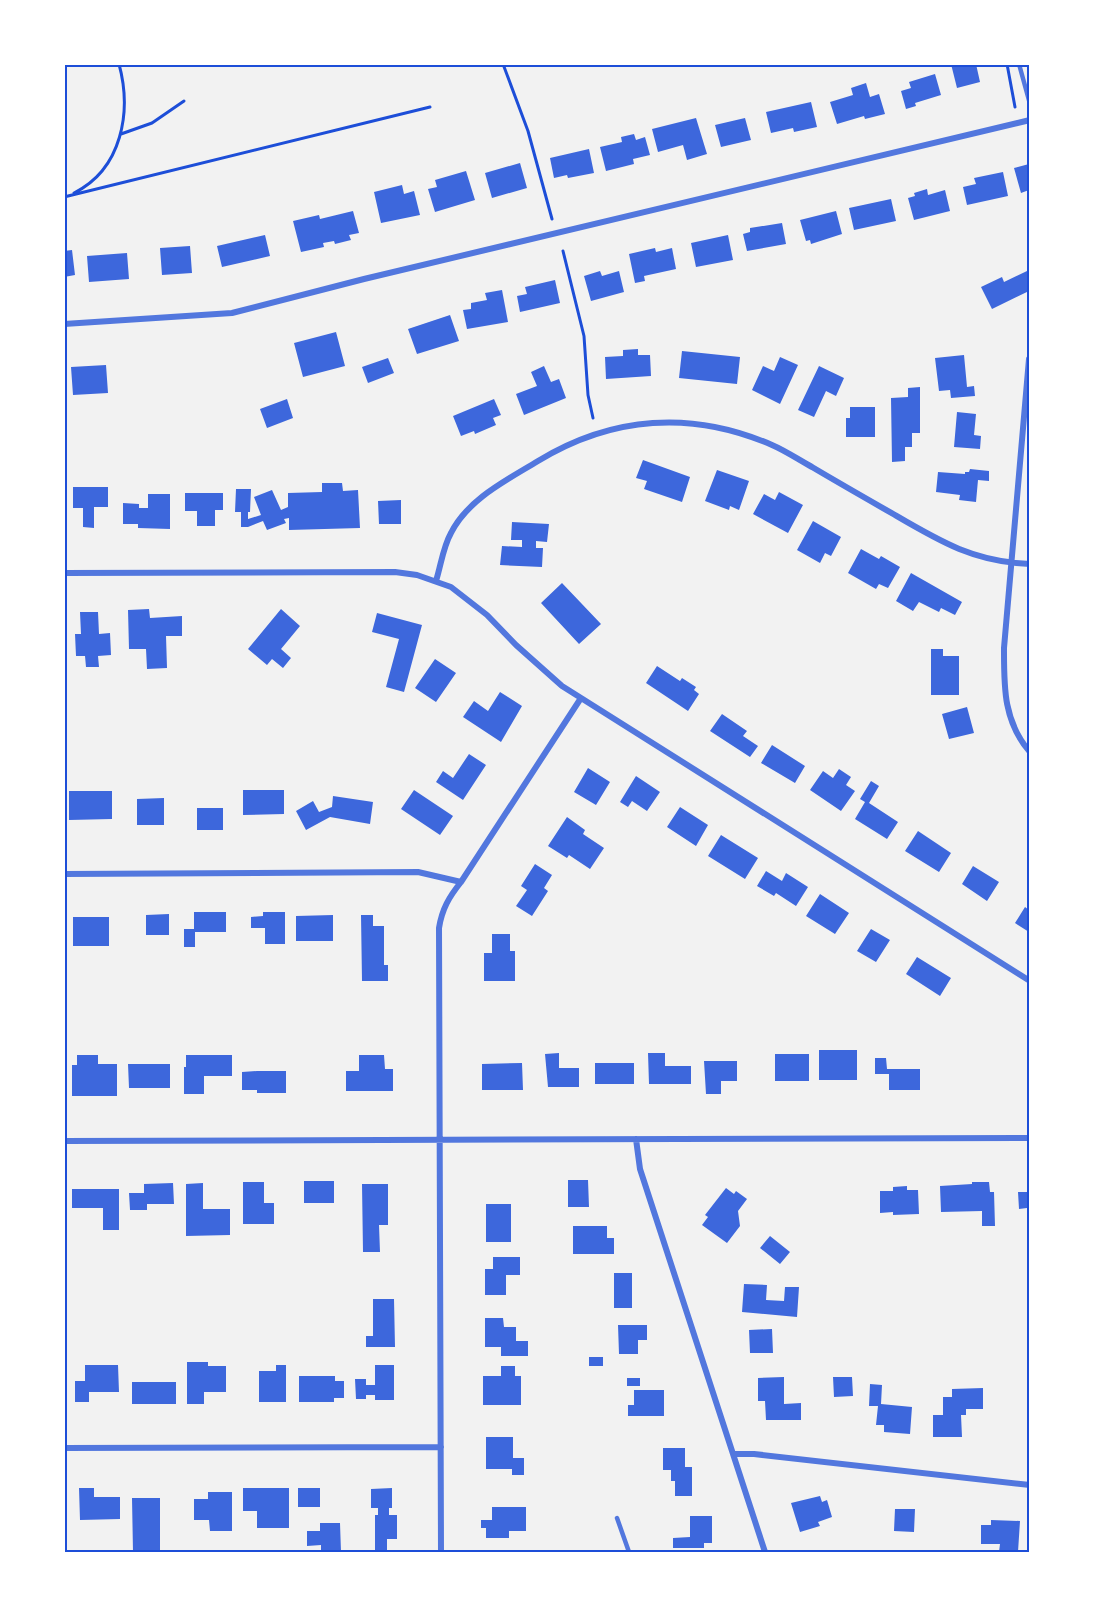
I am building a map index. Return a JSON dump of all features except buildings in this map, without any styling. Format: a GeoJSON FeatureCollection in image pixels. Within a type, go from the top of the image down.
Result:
{"type":"FeatureCollection","features":[{"type":"Feature","properties":{"kind":"street"},"geometry":{"type":"LineString","coordinates":[[64,324],[232,313],[364,279],[1029,120]]}},
{"type":"Feature","properties":{"kind":"street"},"geometry":{"type":"LineString","coordinates":[[1029,359],[1004,648],[1004,693],[1009,718],[1029,752]]}},
{"type":"Feature","properties":{"kind":"street"},"geometry":{"type":"LineString","coordinates":[[436,580],[451,532],[476,502],[502,483],[555,451],[586,436],[630,425],[671,421],[712,425],[775,446],[947,544],[987,560],[1029,564]]}},
{"type":"Feature","properties":{"kind":"street"},"geometry":{"type":"LineString","coordinates":[[64,573],[395,572],[436,580],[467,598],[562,686],[1029,981]]}},
{"type":"Feature","properties":{"kind":"street"},"geometry":{"type":"LineString","coordinates":[[441,1552],[439,928],[444,905],[581,698]]}},
{"type":"Feature","properties":{"kind":"street"},"geometry":{"type":"LineString","coordinates":[[64,874],[418,872],[461,882]]}},
{"type":"Feature","properties":{"kind":"street"},"geometry":{"type":"LineString","coordinates":[[64,1141],[1029,1138]]}},
{"type":"Feature","properties":{"kind":"street"},"geometry":{"type":"LineString","coordinates":[[636,1139],[639,1169],[765,1552]]}},
{"type":"Feature","properties":{"kind":"street"},"geometry":{"type":"LineString","coordinates":[[64,1448],[441,1447]]}},
{"type":"Feature","properties":{"kind":"street"},"geometry":{"type":"LineString","coordinates":[[733,1454],[766,1455],[1029,1485]]}},
{"type":"Feature","properties":{"kind":"lane"},"geometry":{"type":"LineString","coordinates":[[1019,64],[1029,104]]}},
{"type":"Feature","properties":{"kind":"lane"},"geometry":{"type":"LineString","coordinates":[[617,1518],[629,1552]]}},
{"type":"Feature","properties":{"kind":"path"},"geometry":{"type":"LineString","coordinates":[[66,197],[86,187],[98,176],[108,163],[121,134],[125,94],[118,64]]}},
{"type":"Feature","properties":{"kind":"path"},"geometry":{"type":"LineString","coordinates":[[503,64],[528,131],[552,219]]}},
{"type":"Feature","properties":{"kind":"path"},"geometry":{"type":"LineString","coordinates":[[1007,64],[1015,107]]}},
{"type":"Feature","properties":{"kind":"path"},"geometry":{"type":"LineString","coordinates":[[121,134],[152,123],[184,101]]}},
{"type":"Feature","properties":{"kind":"path"},"geometry":{"type":"LineString","coordinates":[[66,197],[430,107]]}},
{"type":"Feature","properties":{"kind":"path"},"geometry":{"type":"LineString","coordinates":[[563,252],[584,336],[588,395],[593,418]]}}]}
